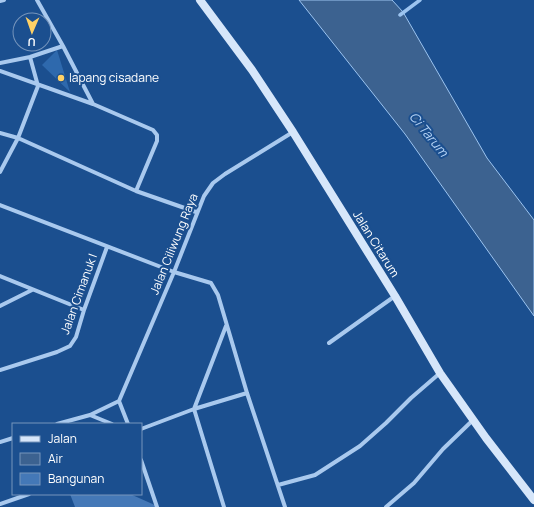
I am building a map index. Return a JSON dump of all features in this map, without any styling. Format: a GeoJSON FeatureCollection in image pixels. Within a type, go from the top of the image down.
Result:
{"type":"FeatureCollection","features":[{"type":"Feature","properties":{"kind":"street"},"geometry":{"type":"LineString","coordinates":[[0,1],[4,0]]}},
{"type":"Feature","properties":{"kind":"street"},"geometry":{"type":"LineString","coordinates":[[37,0],[93,104]]}},
{"type":"Feature","properties":{"kind":"street","name":"Jalan Citarum"},"geometry":{"type":"LineString","coordinates":[[200,0],[252,70],[293,132],[395,296],[440,373],[473,420],[534,500]]}},
{"type":"Feature","properties":{"kind":"street"},"geometry":{"type":"LineString","coordinates":[[0,63],[30,57],[63,46]]}},
{"type":"Feature","properties":{"kind":"street"},"geometry":{"type":"LineString","coordinates":[[0,172],[18,138],[38,86],[30,57]]}},
{"type":"Feature","properties":{"kind":"street"},"geometry":{"type":"LineString","coordinates":[[0,71],[38,86],[93,104],[151,129],[157,135],[157,141],[136,190]]}},
{"type":"Feature","properties":{"kind":"street","name":"Jalan Ciliwung Raya"},"geometry":{"type":"LineString","coordinates":[[119,401],[174,272],[196,212],[204,196],[213,183],[225,174],[293,132]]}},
{"type":"Feature","properties":{"kind":"street"},"geometry":{"type":"LineString","coordinates":[[0,133],[18,138],[136,190],[196,212]]}},
{"type":"Feature","properties":{"kind":"street"},"geometry":{"type":"LineString","coordinates":[[0,205],[174,272],[210,283],[218,295],[226,326],[285,507]]}},
{"type":"Feature","properties":{"kind":"street","name":"Jalan Cimanuk I"},"geometry":{"type":"LineString","coordinates":[[0,370],[57,352],[70,346],[76,337],[84,310],[107,247]]}},
{"type":"Feature","properties":{"kind":"street"},"geometry":{"type":"LineString","coordinates":[[0,276],[84,310]]}},
{"type":"Feature","properties":{"kind":"street"},"geometry":{"type":"LineString","coordinates":[[0,306],[32,290]]}},
{"type":"Feature","properties":{"kind":"street"},"geometry":{"type":"LineString","coordinates":[[329,343],[395,296]]}},
{"type":"Feature","properties":{"kind":"street"},"geometry":{"type":"LineString","coordinates":[[224,507],[194,409],[226,326]]}},
{"type":"Feature","properties":{"kind":"street"},"geometry":{"type":"LineString","coordinates":[[278,486],[315,475],[360,446],[440,373]]}},
{"type":"Feature","properties":{"kind":"street"},"geometry":{"type":"LineString","coordinates":[[142,429],[194,409],[247,392]]}},
{"type":"Feature","properties":{"kind":"street"},"geometry":{"type":"LineString","coordinates":[[61,423],[90,415],[119,401],[128,423]]}},
{"type":"Feature","properties":{"kind":"street"},"geometry":{"type":"LineString","coordinates":[[90,415],[110,423]]}},
{"type":"Feature","properties":{"kind":"street"},"geometry":{"type":"LineString","coordinates":[[386,507],[414,483],[443,449],[473,420]]}},
{"type":"Feature","properties":{"kind":"street"},"geometry":{"type":"LineString","coordinates":[[0,442],[12,438]]}},
{"type":"Feature","properties":{"kind":"street"},"geometry":{"type":"LineString","coordinates":[[142,463],[157,507]]}},
{"type":"Feature","properties":{"kind":"street"},"geometry":{"type":"LineString","coordinates":[[0,504],[26,495]]}},
{"type":"Feature","properties":{"kind":"shaded area","name":"lapang cisadane"},"geometry":{"type":"Polygon","coordinates":[[[57,50],[70,92],[42,65],[57,50]]]}},
{"type":"Feature","properties":{"kind":"water","name":"Ci Tarum"},"geometry":{"type":"Polygon","coordinates":[[[299,0],[392,0],[403,12],[487,158],[534,220],[534,316],[405,134],[299,0]]]}},
{"type":"Feature","properties":{"kind":"building"},"geometry":{"type":"Polygon","coordinates":[[[70,495],[132,495],[157,506],[156,507],[75,507],[70,495]]]}},
{"type":"Feature","properties":{"kind":"waterway"},"geometry":{"type":"LineString","coordinates":[[400,15],[420,0]]}},
{"type":"Feature","properties":{"kind":"place","name":"lapang cisadane"},"geometry":{"type":"Point","coordinates":[61,78]}}]}
